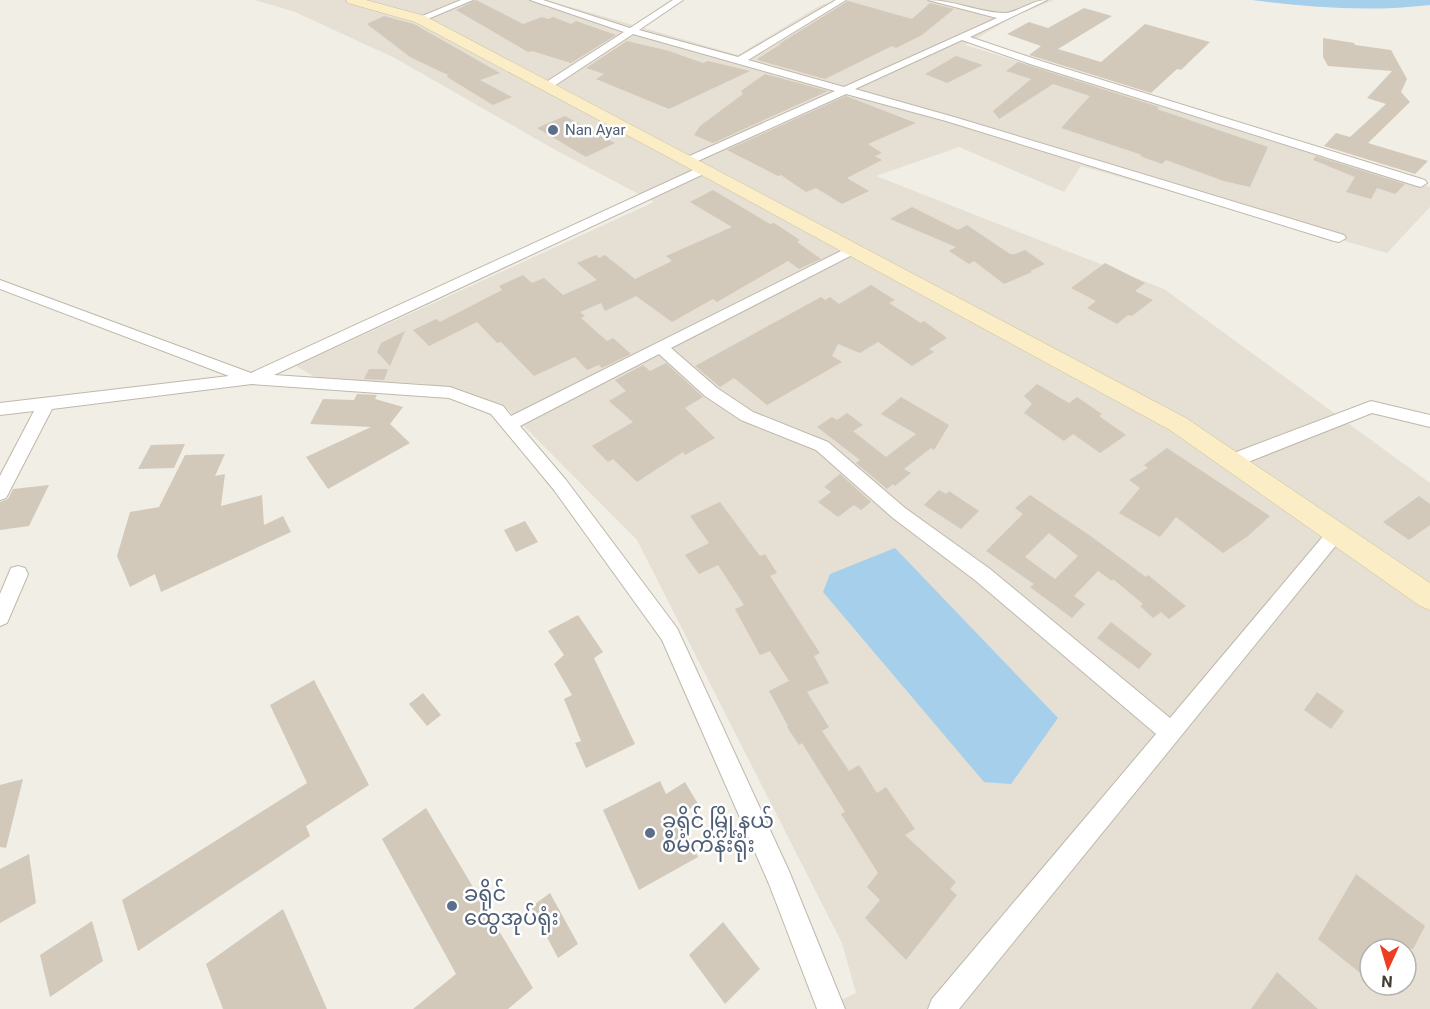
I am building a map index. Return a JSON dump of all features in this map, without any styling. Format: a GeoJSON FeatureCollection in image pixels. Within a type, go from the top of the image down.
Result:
{"type":"FeatureCollection","features":[{"type":"Feature","properties":{"kind":"main road"},"geometry":{"type":"LineString","coordinates":[[352,0],[420,19],[1178,424],[1430,598]]}},
{"type":"Feature","properties":{"kind":"street"},"geometry":{"type":"LineString","coordinates":[[420,19],[469,0]]}},
{"type":"Feature","properties":{"kind":"street"},"geometry":{"type":"LineString","coordinates":[[534,0],[631,31],[950,119],[1340,238]]}},
{"type":"Feature","properties":{"kind":"street"},"geometry":{"type":"LineString","coordinates":[[547,86],[679,0]]}},
{"type":"Feature","properties":{"kind":"street"},"geometry":{"type":"LineString","coordinates":[[739,61],[842,0]]}},
{"type":"Feature","properties":{"kind":"street"},"geometry":{"type":"LineString","coordinates":[[932,0],[1006,17]]}},
{"type":"Feature","properties":{"kind":"street"},"geometry":{"type":"LineString","coordinates":[[0,284],[252,379],[697,165],[844,91],[1043,0]]}},
{"type":"Feature","properties":{"kind":"street"},"geometry":{"type":"LineString","coordinates":[[962,37],[1037,63],[1421,183]]}},
{"type":"Feature","properties":{"kind":"street"},"geometry":{"type":"LineString","coordinates":[[509,424],[853,249]]}},
{"type":"Feature","properties":{"kind":"street"},"geometry":{"type":"LineString","coordinates":[[660,347],[711,392],[747,416],[822,446],[899,513],[983,575],[1171,733]]}},
{"type":"Feature","properties":{"kind":"street"},"geometry":{"type":"LineString","coordinates":[[0,409],[252,379],[450,393],[497,410],[560,484],[670,634],[780,880],[831,1009]]}},
{"type":"Feature","properties":{"kind":"street"},"geometry":{"type":"LineString","coordinates":[[0,493],[46,404]]}},
{"type":"Feature","properties":{"kind":"street"},"geometry":{"type":"LineString","coordinates":[[1232,461],[1371,407],[1430,421]]}},
{"type":"Feature","properties":{"kind":"street"},"geometry":{"type":"LineString","coordinates":[[942,1009],[1337,533]]}},
{"type":"Feature","properties":{"kind":"street"},"geometry":{"type":"LineString","coordinates":[[0,617],[18,574]]}},
{"type":"Feature","properties":{"kind":"shaded area"},"geometry":{"type":"Polygon","coordinates":[[[255,0],[546,0],[738,55],[821,5],[839,0],[1054,0],[1015,16],[965,45],[1430,187],[1430,207],[1387,253],[1081,166],[1064,192],[959,147],[876,176],[1164,289],[1430,483],[1430,1009],[822,1009],[856,993],[842,943],[637,540],[508,410],[426,384],[317,378],[296,366],[654,202],[559,152],[395,58],[295,12],[255,0]]]}},
{"type":"Feature","properties":{"kind":"water"},"geometry":{"type":"Polygon","coordinates":[[[1252,0],[1430,0],[1430,5],[1341,8],[1252,0]]]}},
{"type":"Feature","properties":{"kind":"water"},"geometry":{"type":"Polygon","coordinates":[[[895,548],[1058,718],[1011,784],[984,782],[823,592],[830,574],[895,548]]]}},
{"type":"Feature","properties":{"kind":"building"},"geometry":{"type":"Polygon","coordinates":[[[476,0],[523,24],[542,17],[548,19],[553,17],[571,24],[576,21],[616,35],[571,63],[532,51],[528,52],[456,10],[476,0]]]}},
{"type":"Feature","properties":{"kind":"building"},"geometry":{"type":"Polygon","coordinates":[[[848,1],[912,19],[930,3],[954,9],[922,35],[896,48],[892,46],[825,79],[757,59],[781,44],[779,44],[848,1]]]}},
{"type":"Feature","properties":{"kind":"building"},"geometry":{"type":"Polygon","coordinates":[[[1084,8],[1112,16],[1058,49],[1101,62],[1145,24],[1210,42],[1181,70],[1177,69],[1151,93],[1029,55],[1041,46],[1007,34],[1029,22],[1048,28],[1084,8]]]}},
{"type":"Feature","properties":{"kind":"building"},"geometry":{"type":"Polygon","coordinates":[[[384,16],[414,24],[500,73],[480,80],[512,97],[493,105],[447,77],[448,75],[410,57],[367,24],[384,16]]]}},
{"type":"Feature","properties":{"kind":"building"},"geometry":{"type":"Polygon","coordinates":[[[1323,38],[1391,50],[1407,79],[1401,92],[1410,102],[1368,143],[1428,161],[1415,174],[1324,146],[1336,133],[1350,137],[1386,104],[1367,98],[1392,71],[1328,66],[1323,57],[1323,38]]]}},
{"type":"Feature","properties":{"kind":"building"},"geometry":{"type":"Polygon","coordinates":[[[627,41],[669,51],[703,63],[708,61],[750,71],[669,109],[596,79],[604,74],[586,68],[627,41]]]}},
{"type":"Feature","properties":{"kind":"building"},"geometry":{"type":"Polygon","coordinates":[[[956,56],[983,65],[947,83],[925,74],[956,56]]]}},
{"type":"Feature","properties":{"kind":"building"},"geometry":{"type":"Polygon","coordinates":[[[1018,62],[1159,107],[1157,109],[1268,147],[1250,187],[1224,181],[1166,160],[1162,164],[1061,128],[1090,96],[1053,84],[999,119],[993,111],[1031,79],[1006,71],[1018,62]]]}},
{"type":"Feature","properties":{"kind":"building"},"geometry":{"type":"Polygon","coordinates":[[[765,74],[828,91],[713,143],[694,135],[700,126],[743,94],[741,91],[765,74]]]}},
{"type":"Feature","properties":{"kind":"building"},"geometry":{"type":"Polygon","coordinates":[[[846,96],[916,123],[868,144],[882,153],[875,156],[882,160],[847,178],[869,191],[842,204],[816,188],[806,192],[781,175],[778,176],[727,150],[846,96]]]}},
{"type":"Feature","properties":{"kind":"building"},"geometry":{"type":"Polygon","coordinates":[[[565,116],[615,143],[586,157],[537,128],[565,116]]]}},
{"type":"Feature","properties":{"kind":"building"},"geometry":{"type":"Polygon","coordinates":[[[1316,156],[1405,184],[1395,194],[1377,188],[1371,199],[1346,192],[1355,177],[1313,160],[1316,156]]]}},
{"type":"Feature","properties":{"kind":"building"},"geometry":{"type":"Polygon","coordinates":[[[713,190],[770,224],[774,223],[800,240],[797,242],[821,259],[799,269],[788,261],[717,302],[713,299],[672,322],[636,296],[605,311],[601,303],[580,312],[585,316],[581,318],[607,341],[613,338],[631,354],[602,368],[599,365],[587,370],[575,357],[534,376],[501,342],[497,343],[477,322],[429,346],[413,330],[436,319],[440,322],[502,290],[499,286],[523,275],[532,283],[544,278],[563,295],[597,280],[577,263],[596,255],[599,258],[605,255],[635,279],[672,261],[666,256],[732,227],[690,202],[713,190]]]}},
{"type":"Feature","properties":{"kind":"building"},"geometry":{"type":"Polygon","coordinates":[[[912,207],[958,230],[967,225],[1010,254],[1025,250],[1045,264],[1004,284],[974,261],[969,264],[949,251],[956,247],[890,219],[912,207]]]}},
{"type":"Feature","properties":{"kind":"building"},"geometry":{"type":"Polygon","coordinates":[[[1105,263],[1145,283],[1135,291],[1153,300],[1117,324],[1087,308],[1096,301],[1071,288],[1105,263]]]}},
{"type":"Feature","properties":{"kind":"building"},"geometry":{"type":"Polygon","coordinates":[[[871,285],[895,300],[889,303],[921,323],[924,321],[947,338],[929,349],[934,352],[912,366],[878,342],[860,353],[838,344],[832,356],[842,362],[767,405],[734,378],[720,387],[695,366],[821,297],[825,300],[830,297],[839,304],[871,285]]]}},
{"type":"Feature","properties":{"kind":"building"},"geometry":{"type":"Polygon","coordinates":[[[405,331],[390,366],[377,352],[381,343],[405,331]]]}},
{"type":"Feature","properties":{"kind":"building"},"geometry":{"type":"Polygon","coordinates":[[[666,363],[703,397],[685,408],[715,438],[685,455],[683,452],[637,482],[613,459],[608,462],[592,446],[633,422],[609,401],[626,391],[615,380],[643,365],[650,371],[666,363]]]}},
{"type":"Feature","properties":{"kind":"building"},"geometry":{"type":"Polygon","coordinates":[[[369,369],[388,369],[384,380],[364,379],[369,369]]]}},
{"type":"Feature","properties":{"kind":"building"},"geometry":{"type":"Polygon","coordinates":[[[1037,384],[1069,403],[1077,397],[1102,414],[1099,416],[1126,435],[1100,453],[1073,434],[1064,441],[1024,413],[1032,404],[1024,396],[1037,384]]]}},
{"type":"Feature","properties":{"kind":"building"},"geometry":{"type":"Polygon","coordinates":[[[357,394],[377,395],[375,399],[403,407],[390,424],[410,443],[328,489],[306,457],[371,427],[310,424],[323,399],[354,400],[357,394]]]}},
{"type":"Feature","properties":{"kind":"building"},"geometry":{"type":"Polygon","coordinates":[[[901,397],[949,425],[934,450],[931,448],[904,469],[911,473],[895,486],[893,484],[887,489],[856,463],[860,460],[817,427],[832,417],[837,420],[847,413],[863,425],[853,431],[886,457],[916,434],[881,414],[901,397]]]}},
{"type":"Feature","properties":{"kind":"building"},"geometry":{"type":"Polygon","coordinates":[[[185,444],[174,468],[138,469],[151,445],[185,444]]]}},
{"type":"Feature","properties":{"kind":"building"},"geometry":{"type":"Polygon","coordinates":[[[1167,448],[1270,516],[1248,536],[1223,553],[1176,517],[1160,537],[1119,513],[1140,488],[1129,480],[1148,468],[1144,465],[1167,448]]]}},
{"type":"Feature","properties":{"kind":"building"},"geometry":{"type":"Polygon","coordinates":[[[225,454],[215,476],[225,474],[221,506],[262,495],[264,525],[283,516],[291,532],[161,592],[155,574],[130,587],[117,556],[130,512],[159,507],[185,455],[225,454]]]}},
{"type":"Feature","properties":{"kind":"building"},"geometry":{"type":"Polygon","coordinates":[[[840,474],[871,502],[861,510],[854,505],[838,517],[818,502],[831,492],[824,487],[840,474]]]}},
{"type":"Feature","properties":{"kind":"building"},"geometry":{"type":"Polygon","coordinates":[[[49,485],[29,526],[0,530],[0,502],[8,499],[13,489],[49,485]]]}},
{"type":"Feature","properties":{"kind":"building"},"geometry":{"type":"Polygon","coordinates":[[[939,490],[946,494],[949,491],[979,511],[961,529],[924,505],[939,490]]]}},
{"type":"Feature","properties":{"kind":"building"},"geometry":{"type":"Polygon","coordinates":[[[1030,495],[1146,577],[1148,575],[1186,606],[1169,619],[1161,612],[1153,618],[1140,606],[1143,604],[1113,579],[1112,581],[1098,571],[1074,596],[1085,604],[1072,618],[1030,587],[1034,584],[986,551],[1023,514],[1015,508],[1030,495]],[[1049,533],[1025,557],[1055,579],[1078,556],[1049,533]]]}},
{"type":"Feature","properties":{"kind":"building"},"geometry":{"type":"Polygon","coordinates":[[[1419,496],[1430,504],[1430,525],[1409,540],[1383,522],[1419,496]]]}},
{"type":"Feature","properties":{"kind":"building"},"geometry":{"type":"Polygon","coordinates":[[[720,502],[760,556],[765,554],[777,573],[770,576],[820,653],[814,656],[829,683],[807,692],[829,727],[822,731],[849,771],[859,765],[877,793],[886,787],[915,829],[905,835],[956,882],[950,889],[957,895],[906,960],[865,918],[880,900],[867,887],[878,873],[841,814],[845,812],[802,743],[799,745],[787,727],[769,691],[789,681],[770,651],[760,655],[735,609],[744,605],[718,565],[699,574],[685,555],[709,543],[690,516],[720,502]]]}},
{"type":"Feature","properties":{"kind":"building"},"geometry":{"type":"Polygon","coordinates":[[[525,521],[538,542],[516,552],[504,530],[525,521]]]}},
{"type":"Feature","properties":{"kind":"building"},"geometry":{"type":"Polygon","coordinates":[[[578,615],[603,652],[594,658],[635,744],[586,768],[575,743],[581,741],[564,699],[572,695],[554,664],[564,655],[548,631],[578,615]]]}},
{"type":"Feature","properties":{"kind":"building"},"geometry":{"type":"Polygon","coordinates":[[[1111,622],[1152,654],[1139,669],[1097,638],[1111,622]]]}},
{"type":"Feature","properties":{"kind":"building"},"geometry":{"type":"Polygon","coordinates":[[[314,680],[369,785],[306,826],[310,836],[138,951],[122,900],[307,783],[270,705],[314,680]]]}},
{"type":"Feature","properties":{"kind":"building"},"geometry":{"type":"Polygon","coordinates":[[[1317,692],[1344,711],[1331,729],[1304,710],[1317,692]]]}},
{"type":"Feature","properties":{"kind":"building"},"geometry":{"type":"Polygon","coordinates":[[[423,693],[441,715],[427,726],[409,704],[423,693]]]}},
{"type":"Feature","properties":{"kind":"building"},"geometry":{"type":"Polygon","coordinates":[[[23,779],[6,848],[0,847],[0,785],[23,779]]]}},
{"type":"Feature","properties":{"kind":"building","name":"ခရိုင် မြို့နယ် စီမံကိန်းရုံး"},"geometry":{"type":"Polygon","coordinates":[[[660,781],[666,794],[685,782],[698,804],[678,816],[698,857],[639,890],[603,810],[660,781]]]}},
{"type":"Feature","properties":{"kind":"building","name":"ခရိုင် ထွေအုပ်ရုံး"},"geometry":{"type":"Polygon","coordinates":[[[426,808],[533,988],[508,1009],[413,1009],[456,974],[382,839],[426,808]]]}},
{"type":"Feature","properties":{"kind":"building"},"geometry":{"type":"Polygon","coordinates":[[[29,854],[36,903],[0,923],[0,869],[29,854]]]}},
{"type":"Feature","properties":{"kind":"building"},"geometry":{"type":"Polygon","coordinates":[[[1356,874],[1425,926],[1418,939],[1418,937],[1358,937],[1358,971],[1318,939],[1356,874]]]}},
{"type":"Feature","properties":{"kind":"building"},"geometry":{"type":"Polygon","coordinates":[[[550,893],[578,944],[558,958],[531,907],[550,893]]]}},
{"type":"Feature","properties":{"kind":"building"},"geometry":{"type":"Polygon","coordinates":[[[283,909],[327,1009],[223,1009],[206,964],[283,909]]]}},
{"type":"Feature","properties":{"kind":"building"},"geometry":{"type":"Polygon","coordinates":[[[92,921],[103,961],[50,997],[40,955],[92,921]]]}},
{"type":"Feature","properties":{"kind":"building"},"geometry":{"type":"Polygon","coordinates":[[[723,922],[760,969],[725,1004],[689,955],[723,922]]]}},
{"type":"Feature","properties":{"kind":"building"},"geometry":{"type":"Polygon","coordinates":[[[1277,972],[1318,1009],[1251,1009],[1277,972]]]}},
{"type":"Feature","properties":{"kind":"place","name":"Nan Ayar"},"geometry":{"type":"Point","coordinates":[553,130]}},
{"type":"Feature","properties":{"kind":"place","name":"ခရိုင် မြို့နယ် စီမံကိန်းရုံး"},"geometry":{"type":"Point","coordinates":[650,833]}},
{"type":"Feature","properties":{"kind":"place","name":"ခရိုင် ထွေအုပ်ရုံး"},"geometry":{"type":"Point","coordinates":[452,906]}}]}
